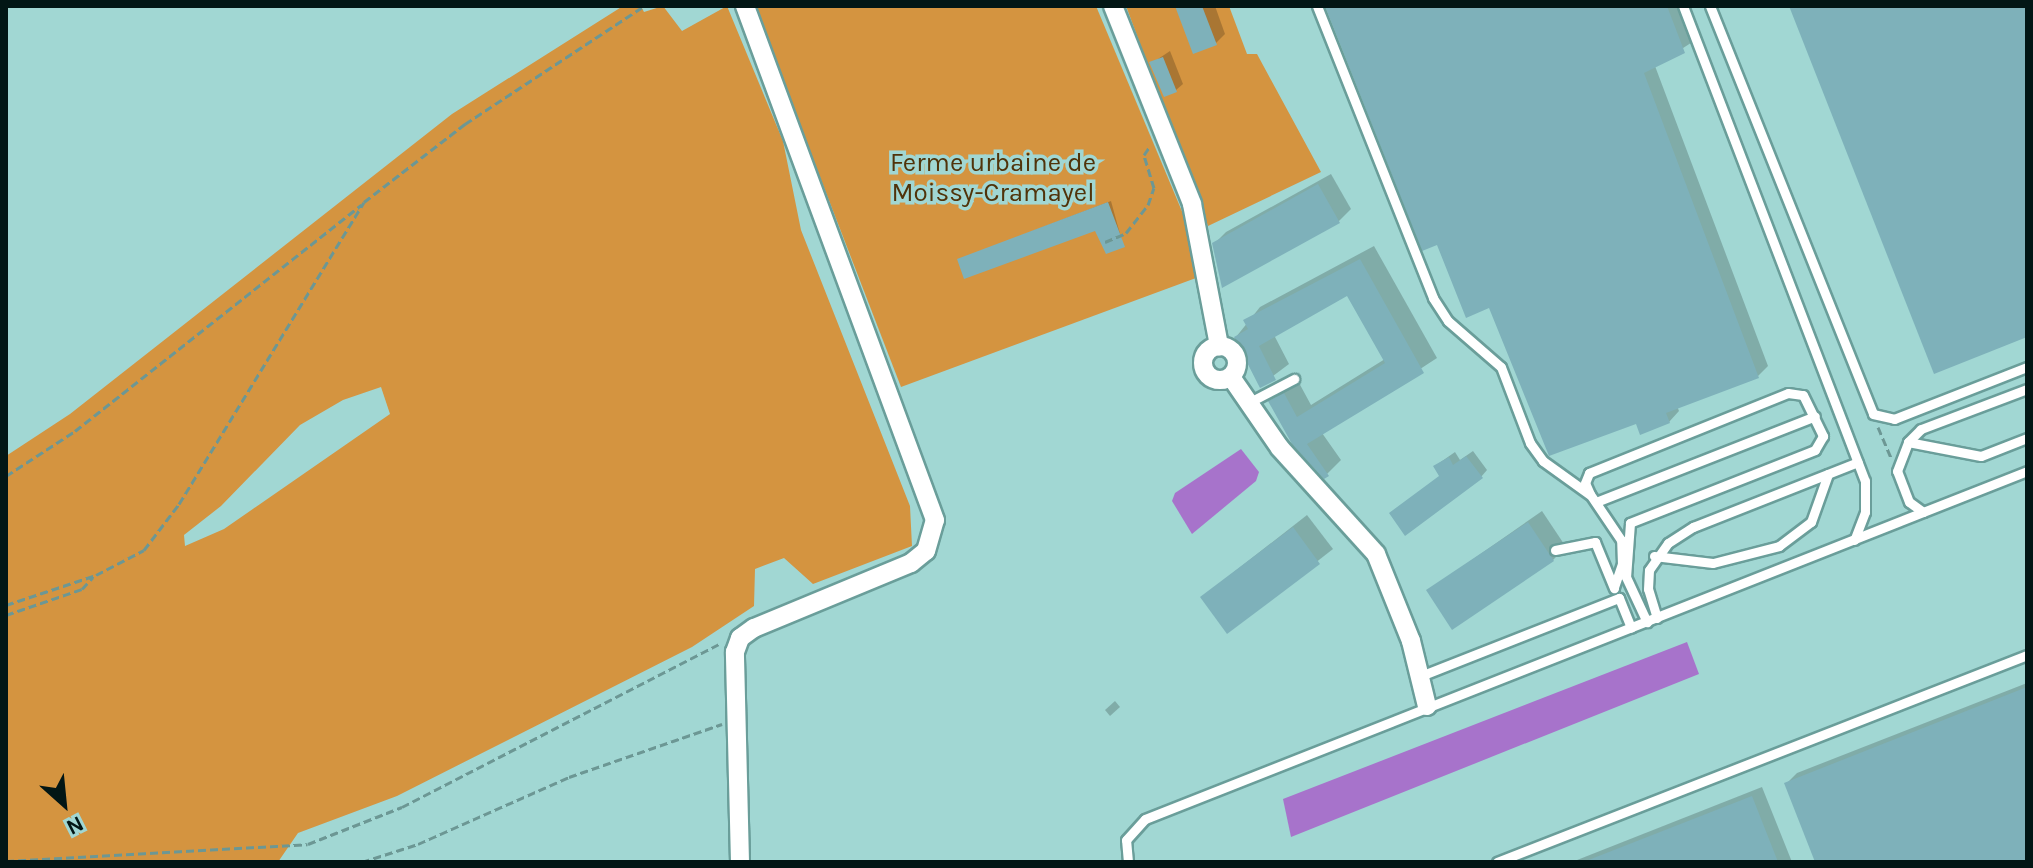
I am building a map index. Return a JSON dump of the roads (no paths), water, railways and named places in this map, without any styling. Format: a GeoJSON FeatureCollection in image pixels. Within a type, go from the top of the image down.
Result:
{"type":"FeatureCollection","features":[{"type":"Feature","properties":{"kind":"street"},"geometry":{"type":"LineString","coordinates":[[740,862],[735,652],[740,638],[754,628],[911,563],[926,551],[935,520],[745,6]]}},
{"type":"Feature","properties":{"kind":"street"},"geometry":{"type":"LineString","coordinates":[[1113,6],[1167,137],[1202,245],[1219,346]]}},
{"type":"Feature","properties":{"kind":"street"},"geometry":{"type":"LineString","coordinates":[[1219,346],[1206,353],[1203,367],[1215,380],[1231,377]]}},
{"type":"Feature","properties":{"kind":"street"},"geometry":{"type":"LineString","coordinates":[[1219,346],[1236,354],[1238,364],[1231,377]]}},
{"type":"Feature","properties":{"kind":"street"},"geometry":{"type":"LineString","coordinates":[[1231,377],[1280,448],[1376,554],[1411,641],[1427,706]]}},
{"type":"Feature","properties":{"kind":"lane"},"geometry":{"type":"LineString","coordinates":[[1317,6],[1433,298],[1448,321],[1501,367],[1530,443],[1543,461],[1593,498]]}},
{"type":"Feature","properties":{"kind":"lane"},"geometry":{"type":"LineString","coordinates":[[1683,6],[1858,462],[1867,493],[1854,540]]}},
{"type":"Feature","properties":{"kind":"lane"},"geometry":{"type":"LineString","coordinates":[[1710,6],[1873,414],[1894,419],[2027,367]]}},
{"type":"Feature","properties":{"kind":"lane"},"geometry":{"type":"LineString","coordinates":[[1250,402],[1294,379]]}},
{"type":"Feature","properties":{"kind":"lane"},"geometry":{"type":"LineString","coordinates":[[1923,512],[1909,502],[1897,471],[1908,442],[1921,429],[2027,389]]}},
{"type":"Feature","properties":{"kind":"lane"},"geometry":{"type":"LineString","coordinates":[[1614,587],[1622,564],[1621,540],[1585,483],[1595,468],[1788,393],[1803,395],[1823,436],[1815,450],[1630,523],[1626,577],[1647,622]]}},
{"type":"Feature","properties":{"kind":"lane"},"geometry":{"type":"LineString","coordinates":[[1593,498],[1815,416]]}},
{"type":"Feature","properties":{"kind":"lane"},"geometry":{"type":"LineString","coordinates":[[1908,442],[1981,456],[2027,438]]}},
{"type":"Feature","properties":{"kind":"lane"},"geometry":{"type":"LineString","coordinates":[[1657,618],[1648,589],[1654,556],[1693,527],[1858,462]]}},
{"type":"Feature","properties":{"kind":"lane"},"geometry":{"type":"LineString","coordinates":[[1128,862],[1126,840],[1145,819],[2027,471]]}},
{"type":"Feature","properties":{"kind":"lane"},"geometry":{"type":"LineString","coordinates":[[1654,556],[1713,563],[1779,546],[1811,522],[1828,474]]}},
{"type":"Feature","properties":{"kind":"lane"},"geometry":{"type":"LineString","coordinates":[[1555,550],[1595,542],[1631,628]]}},
{"type":"Feature","properties":{"kind":"lane"},"geometry":{"type":"LineString","coordinates":[[1418,677],[1619,598]]}},
{"type":"Feature","properties":{"kind":"lane"},"geometry":{"type":"LineString","coordinates":[[1497,862],[2027,655]]}},
{"type":"Feature","properties":{"kind":"park label","name":"Ferme urbaine de Moissy-Cramayel"},"geometry":{"type":"Point","coordinates":[993,178]}}]}
